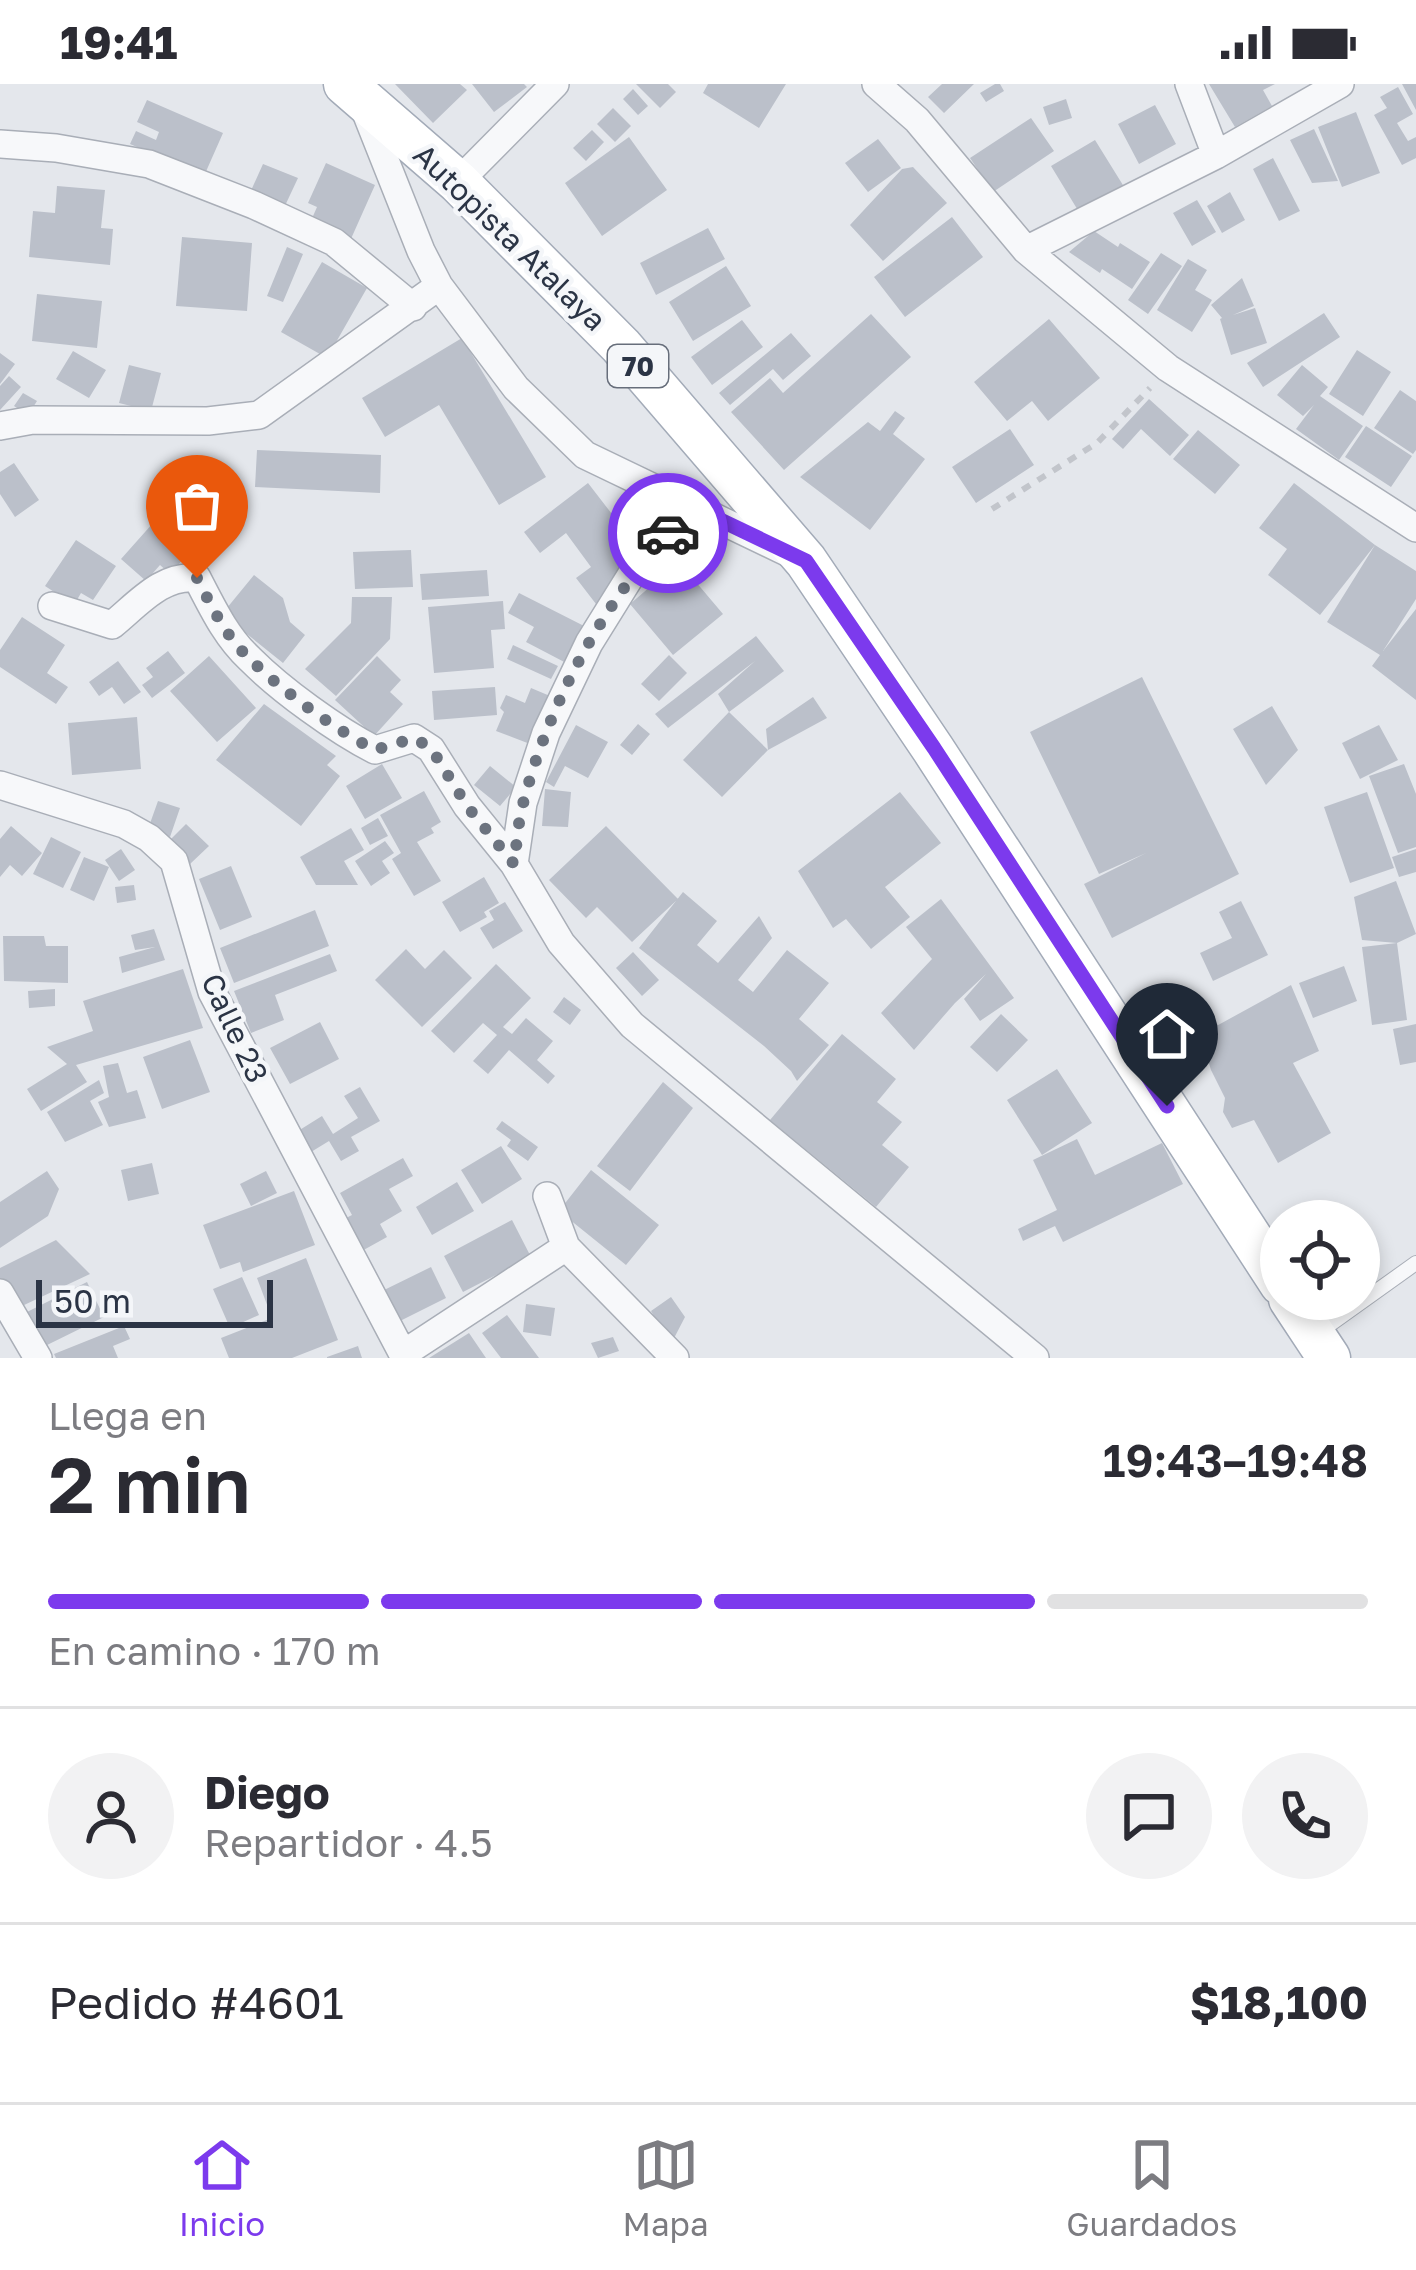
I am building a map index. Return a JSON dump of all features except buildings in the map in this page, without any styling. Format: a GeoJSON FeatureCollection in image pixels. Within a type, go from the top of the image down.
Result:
{"type":"FeatureCollection","features":[{"type":"Feature","properties":{"kind":"main road","name":"Autopista Atalaya"},"geometry":{"type":"LineString","coordinates":[[352,90],[458,182],[621,346],[806,561],[934,748],[1260,1252]]}},
{"type":"Feature","properties":{"kind":"main road"},"geometry":{"type":"LineString","coordinates":[[1304,1320],[1321,1347]]}},
{"type":"Feature","properties":{"kind":"street"},"geometry":{"type":"LineString","coordinates":[[458,182],[555,84]]}},
{"type":"Feature","properties":{"kind":"street"},"geometry":{"type":"LineString","coordinates":[[876,84],[917,120],[1026,250],[1168,368],[1416,528]]}},
{"type":"Feature","properties":{"kind":"street"},"geometry":{"type":"LineString","coordinates":[[1190,84],[1216,155]]}},
{"type":"Feature","properties":{"kind":"street"},"geometry":{"type":"LineString","coordinates":[[1026,250],[1216,155],[1340,84]]}},
{"type":"Feature","properties":{"kind":"street"},"geometry":{"type":"LineString","coordinates":[[352,90],[439,286],[516,388],[585,455],[806,561]]}},
{"type":"Feature","properties":{"kind":"street"},"geometry":{"type":"LineString","coordinates":[[0,144],[149,164],[254,205],[334,242],[413,307]]}},
{"type":"Feature","properties":{"kind":"street"},"geometry":{"type":"LineString","coordinates":[[0,426],[33,420],[208,421],[259,415],[439,286]]}},
{"type":"Feature","properties":{"kind":"street"},"geometry":{"type":"LineString","coordinates":[[514,864],[523,803],[545,734],[589,643],[635,569],[691,506]]}},
{"type":"Feature","properties":{"kind":"street"},"geometry":{"type":"LineString","coordinates":[[52,606],[112,625],[169,580],[197,578],[218,618],[248,658],[349,736],[375,750],[414,738],[431,748],[467,806],[514,864],[561,943],[632,1025],[1035,1358]]}},
{"type":"Feature","properties":{"kind":"street","name":"Calle 23"},"geometry":{"type":"LineString","coordinates":[[0,785],[124,824],[149,838],[174,861],[212,992],[404,1356]]}},
{"type":"Feature","properties":{"kind":"street"},"geometry":{"type":"LineString","coordinates":[[547,1196],[566,1247],[675,1358]]}},
{"type":"Feature","properties":{"kind":"street"},"geometry":{"type":"LineString","coordinates":[[404,1356],[566,1247]]}},
{"type":"Feature","properties":{"kind":"street"},"geometry":{"type":"LineString","coordinates":[[0,1293],[38,1358]]}},
{"type":"Feature","properties":{"kind":"lane"},"geometry":{"type":"LineString","coordinates":[[1321,1347],[1416,1263]]}},
{"type":"Feature","properties":{"kind":"path"},"geometry":{"type":"LineString","coordinates":[[992,509],[1097,443],[1168,368]]}},
{"type":"Feature","properties":{"kind":"way so far"},"geometry":{"type":"LineString","coordinates":[[197,578],[218,618],[248,658],[349,736],[375,750],[414,738],[431,748],[467,806],[514,864],[523,803],[545,734],[589,643],[635,569],[668,533]]}},
{"type":"Feature","properties":{"kind":"route"},"geometry":{"type":"LineString","coordinates":[[668,533],[691,506],[806,561],[1167,1106]]}}]}
